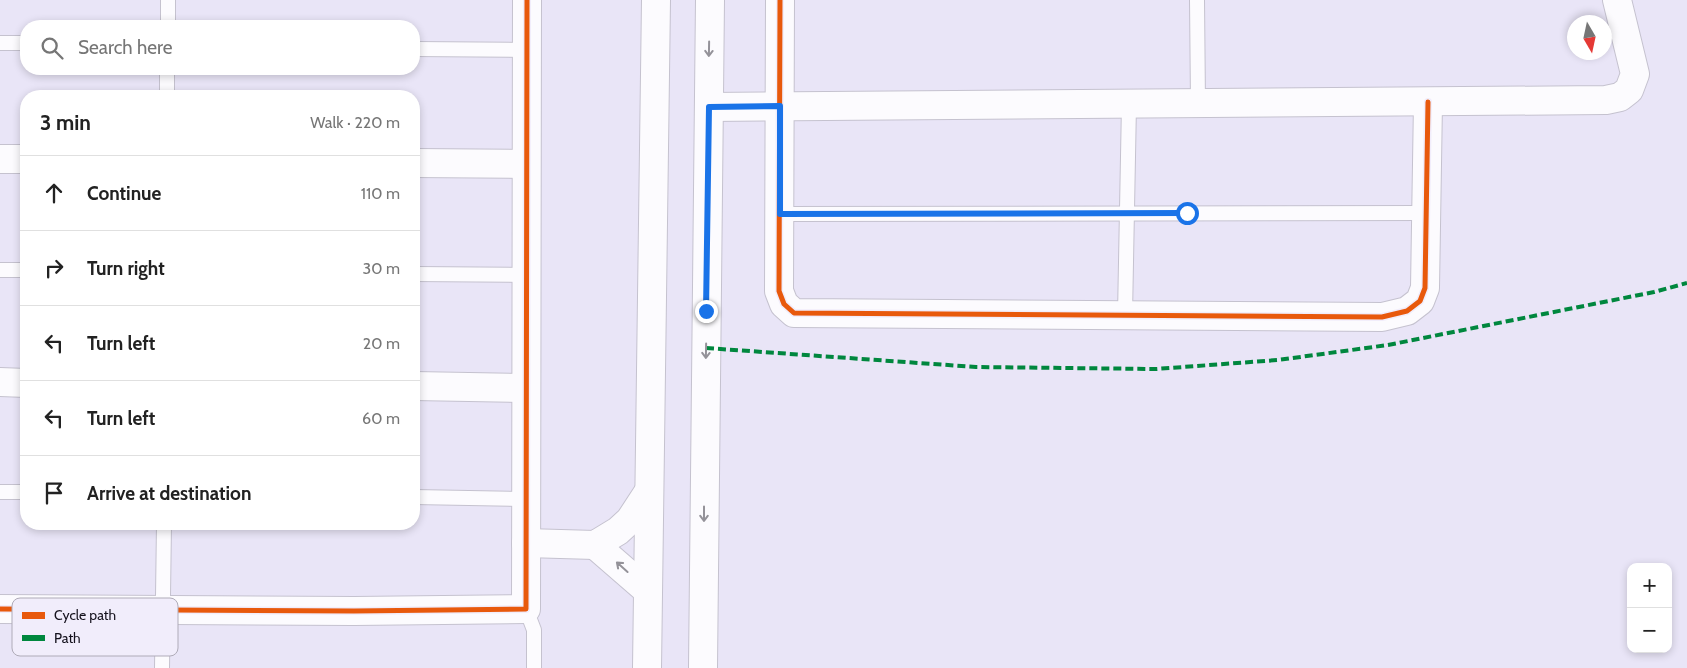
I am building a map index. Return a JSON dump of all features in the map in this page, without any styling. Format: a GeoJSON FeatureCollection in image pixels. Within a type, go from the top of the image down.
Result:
{"type":"FeatureCollection","features":[{"type":"Feature","properties":{"kind":"street"},"geometry":{"type":"LineString","coordinates":[[178,610],[526,609],[525,164],[527,0]]}},
{"type":"Feature","properties":{"kind":"street"},"geometry":{"type":"LineString","coordinates":[[647,668],[656,0]]}},
{"type":"Feature","properties":{"kind":"street"},"geometry":{"type":"LineString","coordinates":[[703,668],[710,0]]}},
{"type":"Feature","properties":{"kind":"street"},"geometry":{"type":"LineString","coordinates":[[780,0],[779,291],[784,304],[794,313],[1382,317],[1407,311],[1420,301],[1425,288],[1428,102]]}},
{"type":"Feature","properties":{"kind":"street"},"geometry":{"type":"LineString","coordinates":[[709,107],[1606,100],[1620,97],[1629,90],[1635,74],[1617,0]]}},
{"type":"Feature","properties":{"kind":"street"},"geometry":{"type":"LineString","coordinates":[[0,159],[20,159]]}},
{"type":"Feature","properties":{"kind":"street"},"geometry":{"type":"LineString","coordinates":[[420,163],[525,164]]}},
{"type":"Feature","properties":{"kind":"street"},"geometry":{"type":"LineString","coordinates":[[0,382],[20,383]]}},
{"type":"Feature","properties":{"kind":"street"},"geometry":{"type":"LineString","coordinates":[[420,386],[525,388]]}},
{"type":"Feature","properties":{"kind":"street"},"geometry":{"type":"LineString","coordinates":[[526,543],[595,544],[618,531],[630,520],[649,491]]}},
{"type":"Feature","properties":{"kind":"street"},"geometry":{"type":"LineString","coordinates":[[595,544],[648,591]]}},
{"type":"Feature","properties":{"kind":"lane"},"geometry":{"type":"LineString","coordinates":[[168,0],[168,20]]}},
{"type":"Feature","properties":{"kind":"lane"},"geometry":{"type":"LineString","coordinates":[[1197,0],[1198,103]]}},
{"type":"Feature","properties":{"kind":"lane"},"geometry":{"type":"LineString","coordinates":[[0,43],[20,43]]}},
{"type":"Feature","properties":{"kind":"lane"},"geometry":{"type":"LineString","coordinates":[[420,49],[526,50]]}},
{"type":"Feature","properties":{"kind":"lane"},"geometry":{"type":"LineString","coordinates":[[167,90],[168,75]]}},
{"type":"Feature","properties":{"kind":"lane"},"geometry":{"type":"LineString","coordinates":[[1125,315],[1129,104]]}},
{"type":"Feature","properties":{"kind":"lane"},"geometry":{"type":"LineString","coordinates":[[780,214],[1426,213]]}},
{"type":"Feature","properties":{"kind":"lane"},"geometry":{"type":"LineString","coordinates":[[0,270],[20,270]]}},
{"type":"Feature","properties":{"kind":"lane"},"geometry":{"type":"LineString","coordinates":[[420,274],[525,275]]}},
{"type":"Feature","properties":{"kind":"lane"},"geometry":{"type":"LineString","coordinates":[[0,492],[20,492]]}},
{"type":"Feature","properties":{"kind":"lane"},"geometry":{"type":"LineString","coordinates":[[420,497],[526,499]]}},
{"type":"Feature","properties":{"kind":"lane"},"geometry":{"type":"LineString","coordinates":[[163,598],[164,530]]}},
{"type":"Feature","properties":{"kind":"lane"},"geometry":{"type":"LineString","coordinates":[[526,609],[534,630],[534,668]]}},
{"type":"Feature","properties":{"kind":"marked path"},"geometry":{"type":"LineString","coordinates":[[706,348],[976,367],[1156,369],[1278,360],[1388,345],[1654,292],[1687,283]]}},
{"type":"Feature","properties":{"kind":"cycle path"},"geometry":{"type":"LineString","coordinates":[[178,610],[354,611],[526,609],[527,0]]}},
{"type":"Feature","properties":{"kind":"cycle path"},"geometry":{"type":"LineString","coordinates":[[780,0],[779,291],[784,304],[794,313],[1382,317],[1407,311],[1420,301],[1425,288],[1428,102]]}},
{"type":"Feature","properties":{"kind":"cycle path"},"geometry":{"type":"LineString","coordinates":[[0,609],[12,609]]}},
{"type":"Feature","properties":{"kind":"route"},"geometry":{"type":"LineString","coordinates":[[706,311],[709,107],[780,106],[780,214],[1187,213]]}}]}
